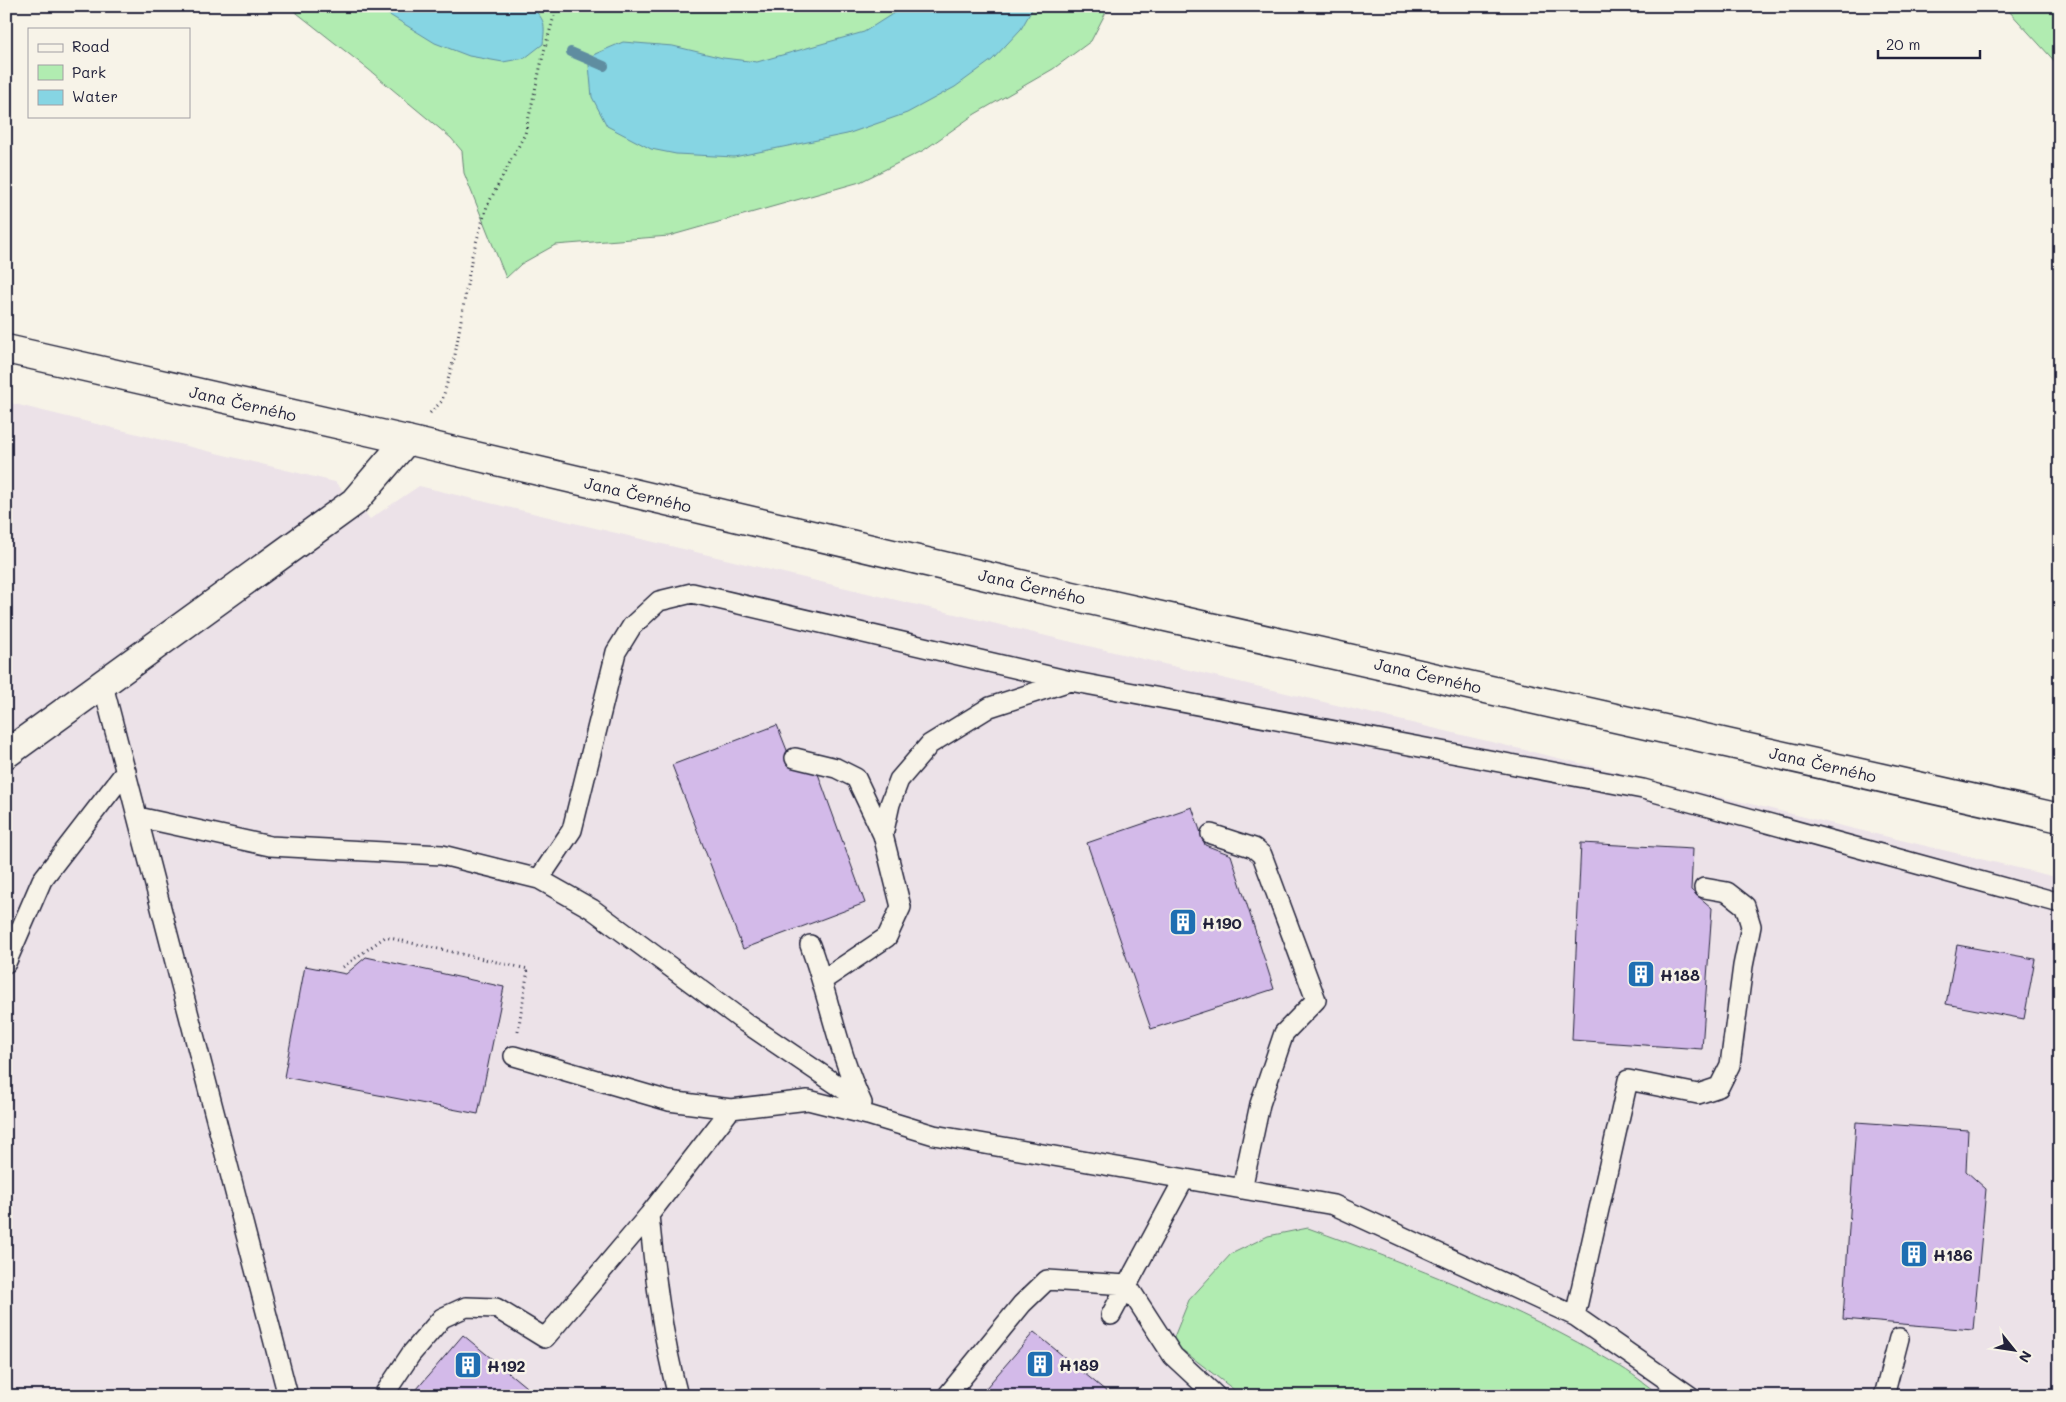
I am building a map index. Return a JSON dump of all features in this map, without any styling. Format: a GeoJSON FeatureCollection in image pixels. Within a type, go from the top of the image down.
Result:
{"type":"FeatureCollection","features":[{"type":"Feature","properties":{"kind":"street","name":"Jana Černého"},"geometry":{"type":"LineString","coordinates":[[6,349],[407,440],[1050,591],[2060,818]]}},
{"type":"Feature","properties":{"kind":"street"},"geometry":{"type":"LineString","coordinates":[[6,754],[354,502],[407,440]]}},
{"type":"Feature","properties":{"kind":"lane"},"geometry":{"type":"LineString","coordinates":[[539,879],[572,830],[616,652],[632,626],[659,601],[692,594],[1070,681],[1643,789],[2060,903]]}},
{"type":"Feature","properties":{"kind":"lane"},"geometry":{"type":"LineString","coordinates":[[883,835],[890,804],[899,780],[930,744],[990,707],[1070,681]]}},
{"type":"Feature","properties":{"kind":"lane"},"geometry":{"type":"LineString","coordinates":[[103,685],[288,1396]]}},
{"type":"Feature","properties":{"kind":"lane"},"geometry":{"type":"LineString","coordinates":[[795,758],[836,768],[856,778],[883,835],[901,906],[887,937],[823,980]]}},
{"type":"Feature","properties":{"kind":"lane"},"geometry":{"type":"LineString","coordinates":[[6,963],[42,880],[126,771]]}},
{"type":"Feature","properties":{"kind":"lane"},"geometry":{"type":"LineString","coordinates":[[138,818],[270,846],[442,855],[539,879],[592,909],[864,1108]]}},
{"type":"Feature","properties":{"kind":"lane"},"geometry":{"type":"LineString","coordinates":[[1211,834],[1254,848],[1262,855],[1316,1000],[1284,1033],[1260,1104],[1242,1189]]}},
{"type":"Feature","properties":{"kind":"lane"},"geometry":{"type":"LineString","coordinates":[[1576,1316],[1628,1080],[1698,1094],[1719,1087],[1730,1065],[1751,926],[1745,906],[1727,892],[1704,888]]}},
{"type":"Feature","properties":{"kind":"lane"},"geometry":{"type":"LineString","coordinates":[[810,945],[823,980],[841,1052],[864,1108]]}},
{"type":"Feature","properties":{"kind":"lane"},"geometry":{"type":"LineString","coordinates":[[514,1056],[669,1101],[731,1109],[808,1100],[864,1108],[934,1135],[1334,1205],[1576,1316],[1690,1396]]}},
{"type":"Feature","properties":{"kind":"lane"},"geometry":{"type":"LineString","coordinates":[[383,1396],[411,1354],[442,1318],[466,1307],[496,1308],[516,1318],[545,1338],[649,1215],[731,1109]]}},
{"type":"Feature","properties":{"kind":"lane"},"geometry":{"type":"LineString","coordinates":[[1111,1314],[1184,1179]]}},
{"type":"Feature","properties":{"kind":"lane"},"geometry":{"type":"LineString","coordinates":[[649,1215],[658,1305],[678,1396]]}},
{"type":"Feature","properties":{"kind":"lane"},"geometry":{"type":"LineString","coordinates":[[948,1396],[1022,1304],[1047,1280],[1127,1285]]}},
{"type":"Feature","properties":{"kind":"lane"},"geometry":{"type":"LineString","coordinates":[[1127,1285],[1173,1356],[1216,1396]]}},
{"type":"Feature","properties":{"kind":"lane"},"geometry":{"type":"LineString","coordinates":[[1884,1396],[1899,1338]]}},
{"type":"Feature","properties":{"kind":"path"},"geometry":{"type":"LineString","coordinates":[[407,440],[442,400],[456,355],[472,256],[487,206],[525,134],[544,51],[557,6]]}},
{"type":"Feature","properties":{"kind":"path"},"geometry":{"type":"LineString","coordinates":[[343,967],[385,937],[528,969],[514,1056]]}},
{"type":"Feature","properties":{"kind":"shaded area"},"geometry":{"type":"Polygon","coordinates":[[[6,402],[335,482],[370,519],[419,486],[2060,878],[2060,1396],[6,1396],[6,402]]]}},
{"type":"Feature","properties":{"kind":"green space"},"geometry":{"type":"Polygon","coordinates":[[[288,6],[1107,6],[1105,14],[1091,41],[1053,69],[975,114],[924,150],[860,182],[669,236],[555,245],[521,264],[506,278],[464,173],[462,151],[451,138],[288,6]]]}},
{"type":"Feature","properties":{"kind":"green space"},"geometry":{"type":"Polygon","coordinates":[[[2005,6],[2060,6],[2060,67],[2008,10],[2005,6]]]}},
{"type":"Feature","properties":{"kind":"green space"},"geometry":{"type":"Polygon","coordinates":[[[1308,1228],[1426,1272],[1503,1305],[1578,1342],[1632,1374],[1661,1396],[1242,1396],[1172,1342],[1189,1300],[1231,1254],[1268,1236],[1308,1228]]]}},
{"type":"Feature","properties":{"kind":"water"},"geometry":{"type":"Polygon","coordinates":[[[375,6],[529,6],[539,15],[543,22],[543,44],[525,58],[503,62],[469,56],[435,43],[375,6]]]}},
{"type":"Feature","properties":{"kind":"water"},"geometry":{"type":"Polygon","coordinates":[[[905,6],[1034,6],[1021,29],[992,60],[955,87],[907,113],[847,134],[734,157],[676,154],[651,149],[607,126],[592,97],[589,65],[595,54],[623,42],[673,46],[723,58],[757,62],[864,32],[905,6]]]}},
{"type":"Feature","properties":{"kind":"building"},"geometry":{"type":"Polygon","coordinates":[[[777,725],[792,763],[817,771],[865,903],[743,949],[672,765],[777,725]]]}},
{"type":"Feature","properties":{"kind":"building","name":"H190"},"geometry":{"type":"Polygon","coordinates":[[[1192,807],[1205,845],[1231,855],[1274,989],[1151,1029],[1087,843],[1192,807]]]}},
{"type":"Feature","properties":{"kind":"building","name":"H188"},"geometry":{"type":"Polygon","coordinates":[[[1581,843],[1693,849],[1691,890],[1712,908],[1702,1049],[1572,1040],[1581,843]]]}},
{"type":"Feature","properties":{"kind":"building"},"geometry":{"type":"Polygon","coordinates":[[[1957,945],[2035,959],[2024,1019],[1946,1004],[1957,945]]]}},
{"type":"Feature","properties":{"kind":"building"},"geometry":{"type":"Polygon","coordinates":[[[366,957],[504,987],[478,1114],[284,1077],[305,966],[346,974],[366,957]]]}},
{"type":"Feature","properties":{"kind":"building","name":"H186"},"geometry":{"type":"Polygon","coordinates":[[[1856,1122],[1968,1130],[1966,1171],[1986,1189],[1973,1330],[1843,1319],[1856,1122]]]}},
{"type":"Feature","properties":{"kind":"building","name":"H189"},"geometry":{"type":"Polygon","coordinates":[[[1034,1332],[1112,1396],[979,1396],[1034,1332]]]}},
{"type":"Feature","properties":{"kind":"building","name":"H192"},"geometry":{"type":"Polygon","coordinates":[[[463,1335],[537,1396],[411,1396],[463,1335]]]}},
{"type":"Feature","properties":{"kind":"waterway"},"geometry":{"type":"LineString","coordinates":[[571,52],[604,66]]}},
{"type":"Feature","properties":{"kind":"place","name":"H190"},"geometry":{"type":"Point","coordinates":[1183,922]}},
{"type":"Feature","properties":{"kind":"place","name":"H188"},"geometry":{"type":"Point","coordinates":[1641,974]}},
{"type":"Feature","properties":{"kind":"place","name":"H186"},"geometry":{"type":"Point","coordinates":[1914,1254]}},
{"type":"Feature","properties":{"kind":"place","name":"H189"},"geometry":{"type":"Point","coordinates":[1040,1364]}},
{"type":"Feature","properties":{"kind":"place","name":"H192"},"geometry":{"type":"Point","coordinates":[468,1365]}}]}
